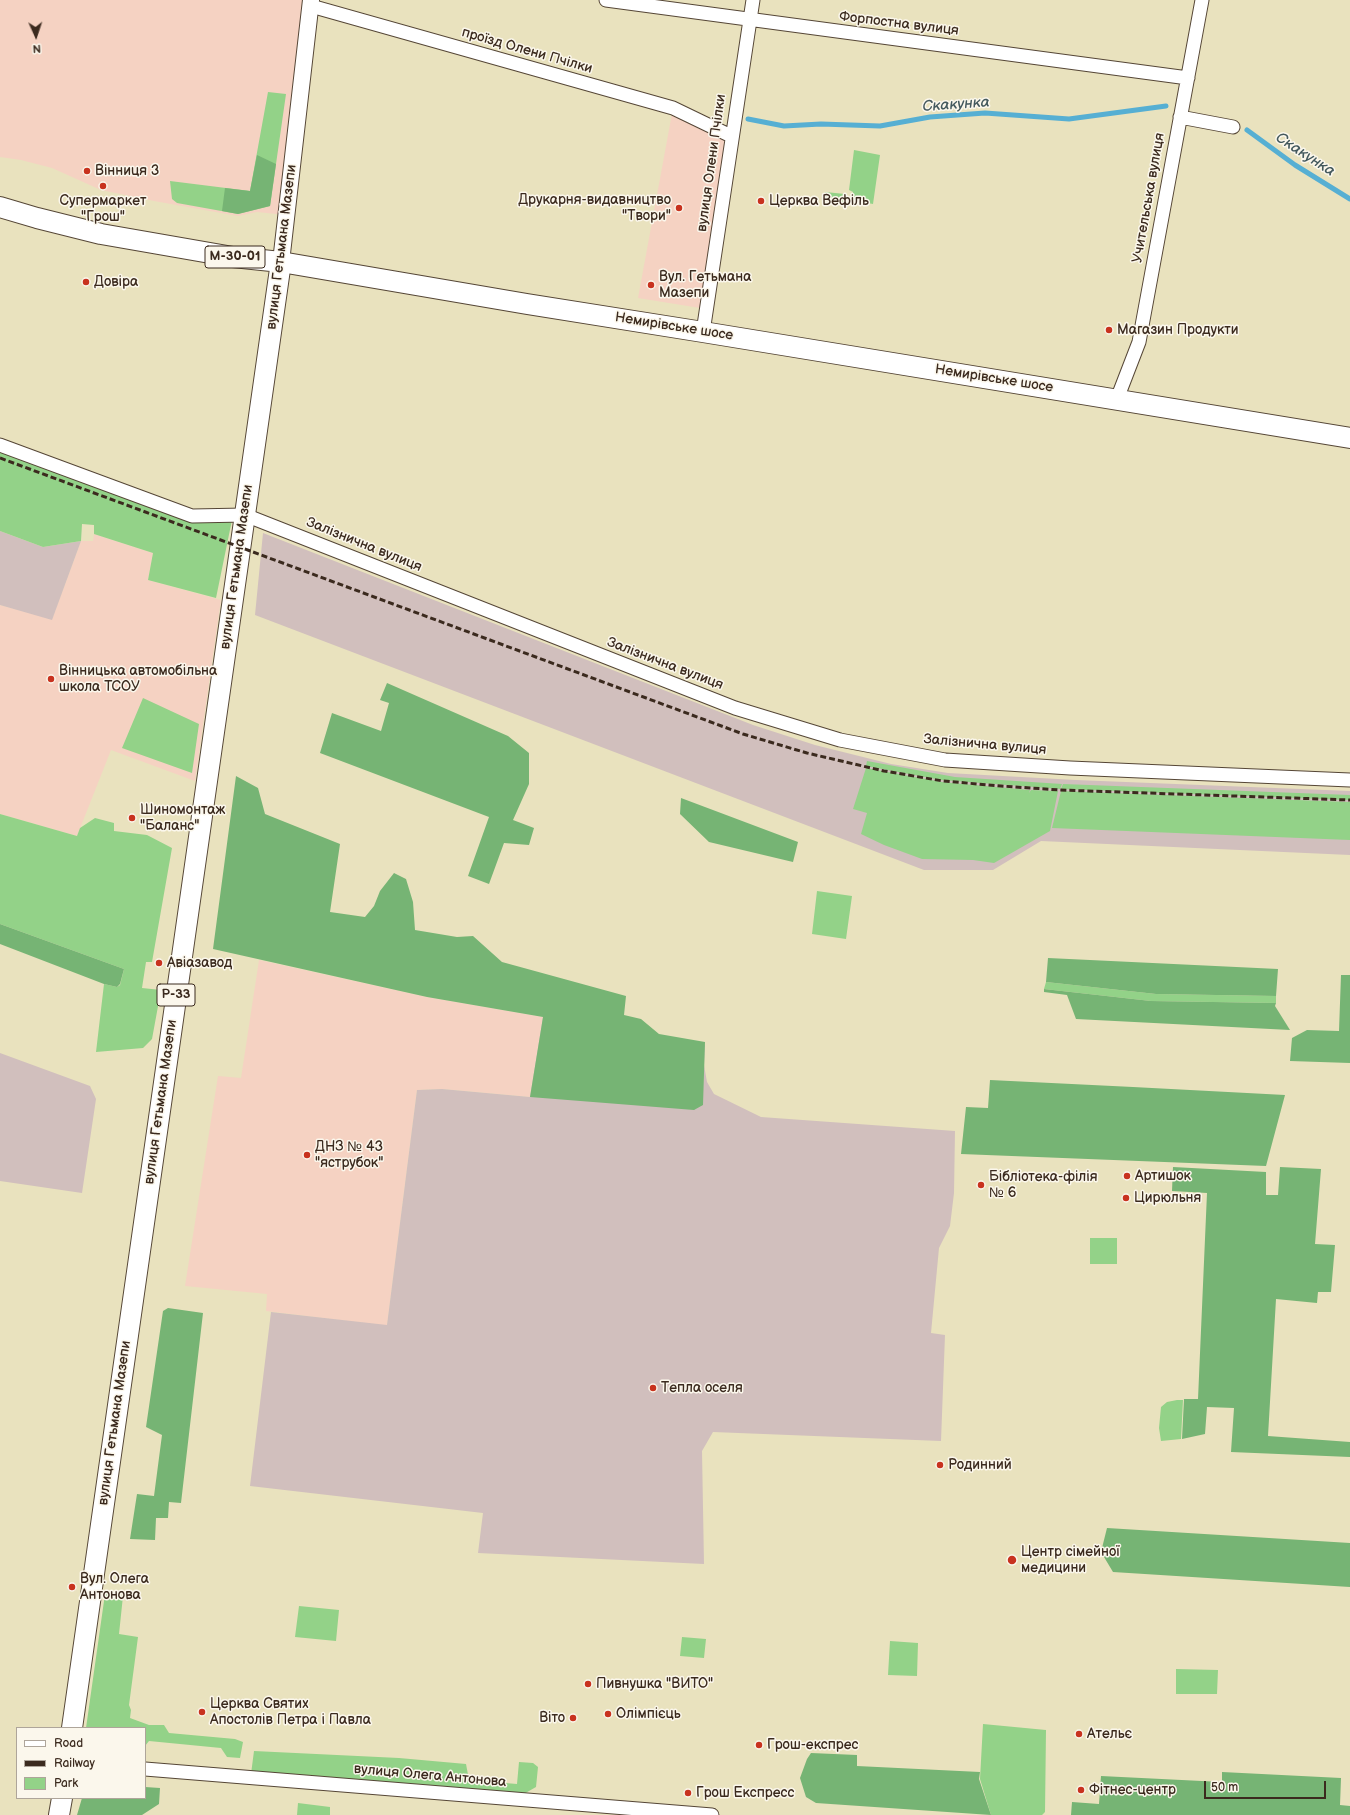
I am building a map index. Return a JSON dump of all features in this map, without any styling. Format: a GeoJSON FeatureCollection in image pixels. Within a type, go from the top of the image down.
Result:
{"type":"FeatureCollection","features":[{"type":"Feature","properties":{"kind":"main road","name":"Немирівське шосе"},"geometry":{"type":"LineString","coordinates":[[0,206],[37,218],[100,234],[233,257],[281,262],[527,304],[1350,438]]}},
{"type":"Feature","properties":{"kind":"main road","name":"вулиця Гетьмана Мазепи"},"geometry":{"type":"LineString","coordinates":[[72,1727],[281,262]]}},
{"type":"Feature","properties":{"kind":"main road"},"geometry":{"type":"LineString","coordinates":[[60,1815],[62,1799]]}},
{"type":"Feature","properties":{"kind":"street","name":"Форпостна вулиця"},"geometry":{"type":"LineString","coordinates":[[606,0],[1188,78]]}},
{"type":"Feature","properties":{"kind":"street","name":"вулиця Олени Пчілки"},"geometry":{"type":"LineString","coordinates":[[703,332],[731,136],[753,0]]}},
{"type":"Feature","properties":{"kind":"street","name":"Учительська вулиця"},"geometry":{"type":"LineString","coordinates":[[1117,399],[1139,342],[1202,0]]}},
{"type":"Feature","properties":{"kind":"street","name":"проїзд Олени Пчілки"},"geometry":{"type":"LineString","coordinates":[[311,3],[673,108],[731,136]]}},
{"type":"Feature","properties":{"kind":"street","name":"вулиця Гетьмана Мазепи"},"geometry":{"type":"LineString","coordinates":[[281,262],[311,3]]}},
{"type":"Feature","properties":{"kind":"street"},"geometry":{"type":"LineString","coordinates":[[1180,117],[1233,127]]}},
{"type":"Feature","properties":{"kind":"street","name":"Залізнична вулиця"},"geometry":{"type":"LineString","coordinates":[[0,445],[192,516],[245,515],[735,708],[840,740],[945,760],[1077,769],[1350,780]]}},
{"type":"Feature","properties":{"kind":"street","name":"вулиця Олега Антонова"},"geometry":{"type":"LineString","coordinates":[[146,1769],[712,1815]]}},
{"type":"Feature","properties":{"kind":"shaded area"},"geometry":{"type":"Polygon","coordinates":[[[0,0],[311,0],[286,215],[257,212],[238,216],[154,201],[101,190],[52,168],[21,160],[0,157],[0,0]]]}},
{"type":"Feature","properties":{"kind":"shaded area"},"geometry":{"type":"Polygon","coordinates":[[[673,108],[731,136],[700,308],[638,298],[673,108]]]}},
{"type":"Feature","properties":{"kind":"shaded area"},"geometry":{"type":"Polygon","coordinates":[[[0,531],[43,547],[81,541],[52,620],[0,605],[0,531]]]}},
{"type":"Feature","properties":{"kind":"shaded area"},"geometry":{"type":"Polygon","coordinates":[[[263,533],[753,725],[815,745],[891,764],[948,773],[1076,780],[1350,791],[1350,855],[1041,841],[993,870],[924,870],[255,615],[263,533]]]}},
{"type":"Feature","properties":{"kind":"shaded area"},"geometry":{"type":"Polygon","coordinates":[[[94,534],[153,553],[148,580],[221,600],[195,781],[111,750],[77,836],[0,814],[0,605],[52,619],[81,541],[93,541],[94,534]]]}},
{"type":"Feature","properties":{"kind":"shaded area","name":"ДНЗ № 43 \"яструбок\""},"geometry":{"type":"Polygon","coordinates":[[[259,960],[427,997],[543,1017],[530,1097],[442,1089],[417,1090],[387,1326],[266,1311],[267,1294],[185,1286],[218,1076],[241,1078],[259,960]]]}},
{"type":"Feature","properties":{"kind":"shaded area"},"geometry":{"type":"Polygon","coordinates":[[[543,1017],[705,1045],[704,1065],[707,1082],[714,1094],[761,1117],[955,1131],[954,1193],[950,1226],[939,1248],[931,1333],[945,1335],[941,1441],[713,1432],[702,1451],[704,1564],[478,1553],[483,1513],[250,1486],[271,1312],[387,1325],[417,1090],[442,1089],[530,1097],[543,1017]]]}},
{"type":"Feature","properties":{"kind":"shaded area"},"geometry":{"type":"Polygon","coordinates":[[[0,1053],[90,1086],[96,1099],[82,1193],[0,1181],[0,1053]]]}},
{"type":"Feature","properties":{"kind":"green space"},"geometry":{"type":"Polygon","coordinates":[[[268,92],[286,94],[270,206],[238,214],[177,203],[172,199],[170,181],[250,191],[268,92]]]}},
{"type":"Feature","properties":{"kind":"green space"},"geometry":{"type":"Polygon","coordinates":[[[854,150],[880,155],[873,204],[852,200],[853,192],[849,190],[854,150]]]}},
{"type":"Feature","properties":{"kind":"green space"},"geometry":{"type":"Polygon","coordinates":[[[257,155],[276,164],[270,206],[238,214],[222,211],[225,188],[250,191],[257,155]]]}},
{"type":"Feature","properties":{"kind":"green space"},"geometry":{"type":"Polygon","coordinates":[[[825,192],[845,194],[843,204],[823,200],[825,192]]]}},
{"type":"Feature","properties":{"kind":"green space"},"geometry":{"type":"Polygon","coordinates":[[[0,445],[192,516],[233,515],[216,598],[148,580],[153,553],[94,534],[94,525],[82,524],[81,541],[43,547],[0,531],[0,445]]]}},
{"type":"Feature","properties":{"kind":"green space"},"geometry":{"type":"Polygon","coordinates":[[[387,683],[508,736],[529,753],[529,784],[513,820],[534,828],[529,845],[504,843],[489,884],[468,876],[489,817],[320,753],[332,713],[381,731],[389,703],[380,700],[387,683]]]}},
{"type":"Feature","properties":{"kind":"green space"},"geometry":{"type":"Polygon","coordinates":[[[143,698],[199,724],[192,773],[122,748],[143,698]]]}},
{"type":"Feature","properties":{"kind":"green space"},"geometry":{"type":"Polygon","coordinates":[[[867,761],[955,777],[1062,784],[1060,789],[941,780],[866,766],[867,761]]]}},
{"type":"Feature","properties":{"kind":"green space"},"geometry":{"type":"Polygon","coordinates":[[[866,768],[942,782],[1030,790],[1029,793],[1031,790],[1058,791],[1050,831],[994,863],[973,860],[922,859],[884,845],[861,834],[867,813],[853,809],[866,768]]]}},
{"type":"Feature","properties":{"kind":"green space"},"geometry":{"type":"Polygon","coordinates":[[[236,776],[258,788],[265,814],[340,844],[330,912],[365,917],[374,906],[380,891],[394,873],[406,879],[413,902],[415,930],[457,937],[473,936],[502,962],[626,996],[624,1015],[641,1019],[659,1034],[705,1042],[703,1105],[694,1110],[530,1097],[543,1017],[427,997],[213,949],[236,776]]]}},
{"type":"Feature","properties":{"kind":"green space"},"geometry":{"type":"Polygon","coordinates":[[[1063,784],[1350,795],[1350,800],[1061,789],[1063,784]]]}},
{"type":"Feature","properties":{"kind":"green space"},"geometry":{"type":"Polygon","coordinates":[[[1061,791],[1350,802],[1350,840],[1052,828],[1061,791]]]}},
{"type":"Feature","properties":{"kind":"green space"},"geometry":{"type":"Polygon","coordinates":[[[681,798],[798,842],[793,862],[709,842],[680,814],[681,798]]]}},
{"type":"Feature","properties":{"kind":"green space"},"geometry":{"type":"Polygon","coordinates":[[[0,814],[77,836],[80,828],[95,818],[114,823],[114,831],[147,835],[172,848],[152,962],[146,962],[142,988],[161,990],[152,1039],[143,1048],[96,1052],[104,984],[117,987],[120,985],[124,969],[0,924],[0,814]]]}},
{"type":"Feature","properties":{"kind":"green space"},"geometry":{"type":"Polygon","coordinates":[[[817,891],[852,896],[846,939],[812,934],[817,891]]]}},
{"type":"Feature","properties":{"kind":"green space"},"geometry":{"type":"Polygon","coordinates":[[[0,924],[124,969],[120,984],[117,987],[104,984],[0,944],[0,924]]]}},
{"type":"Feature","properties":{"kind":"green space"},"geometry":{"type":"Polygon","coordinates":[[[1048,958],[1278,969],[1276,996],[1156,994],[1046,982],[1048,958]]]}},
{"type":"Feature","properties":{"kind":"green space"},"geometry":{"type":"Polygon","coordinates":[[[1341,975],[1350,975],[1350,1063],[1290,1061],[1292,1038],[1307,1030],[1339,1031],[1341,975]]]}},
{"type":"Feature","properties":{"kind":"green space"},"geometry":{"type":"Polygon","coordinates":[[[1046,982],[1156,994],[1276,996],[1276,1003],[1151,1001],[1044,989],[1046,982]]]}},
{"type":"Feature","properties":{"kind":"green space"},"geometry":{"type":"Polygon","coordinates":[[[1044,989],[1151,1001],[1276,1003],[1275,1006],[1290,1030],[1076,1019],[1067,995],[1044,992],[1044,989]]]}},
{"type":"Feature","properties":{"kind":"green space"},"geometry":{"type":"Polygon","coordinates":[[[990,1080],[1285,1095],[1266,1166],[961,1154],[966,1107],[988,1108],[990,1080]]]}},
{"type":"Feature","properties":{"kind":"green space"},"geometry":{"type":"Polygon","coordinates":[[[1173,1167],[1266,1172],[1266,1195],[1278,1195],[1280,1167],[1321,1169],[1315,1244],[1335,1245],[1331,1292],[1318,1292],[1317,1303],[1276,1299],[1268,1436],[1350,1442],[1350,1457],[1231,1452],[1234,1408],[1207,1407],[1205,1434],[1182,1439],[1184,1399],[1198,1399],[1207,1193],[1172,1191],[1173,1167]]]}},
{"type":"Feature","properties":{"kind":"green space"},"geometry":{"type":"Polygon","coordinates":[[[1090,1238],[1117,1238],[1117,1264],[1090,1264],[1090,1238]]]}},
{"type":"Feature","properties":{"kind":"green space"},"geometry":{"type":"Polygon","coordinates":[[[168,1308],[203,1313],[181,1503],[169,1502],[168,1518],[156,1518],[155,1540],[130,1539],[137,1494],[154,1496],[162,1435],[146,1427],[163,1311],[168,1308]]]}},
{"type":"Feature","properties":{"kind":"green space"},"geometry":{"type":"Polygon","coordinates":[[[1183,1400],[1181,1439],[1161,1441],[1159,1428],[1161,1407],[1167,1402],[1183,1400]]]}},
{"type":"Feature","properties":{"kind":"green space"},"geometry":{"type":"Polygon","coordinates":[[[1107,1528],[1350,1543],[1350,1587],[1113,1572],[1101,1552],[1107,1528]]]}},
{"type":"Feature","properties":{"kind":"green space"},"geometry":{"type":"Polygon","coordinates":[[[105,1594],[123,1596],[119,1634],[138,1637],[129,1705],[131,1710],[130,1718],[149,1725],[164,1725],[169,1733],[235,1739],[243,1742],[240,1758],[227,1757],[221,1748],[149,1741],[146,1745],[146,1727],[86,1727],[105,1594]]]}},
{"type":"Feature","properties":{"kind":"green space"},"geometry":{"type":"Polygon","coordinates":[[[299,1606],[339,1610],[336,1641],[295,1637],[299,1606]]]}},
{"type":"Feature","properties":{"kind":"green space"},"geometry":{"type":"Polygon","coordinates":[[[682,1637],[706,1639],[704,1658],[680,1656],[682,1637]]]}},
{"type":"Feature","properties":{"kind":"green space"},"geometry":{"type":"Polygon","coordinates":[[[890,1641],[918,1643],[917,1676],[888,1675],[890,1641]]]}},
{"type":"Feature","properties":{"kind":"green space"},"geometry":{"type":"Polygon","coordinates":[[[1176,1669],[1218,1670],[1217,1694],[1176,1694],[1176,1669]]]}},
{"type":"Feature","properties":{"kind":"green space"},"geometry":{"type":"Polygon","coordinates":[[[983,1724],[1046,1730],[1045,1812],[1042,1815],[991,1815],[980,1779],[983,1724]]]}},
{"type":"Feature","properties":{"kind":"green space"},"geometry":{"type":"Polygon","coordinates":[[[254,1751],[399,1758],[466,1764],[469,1780],[517,1784],[519,1762],[533,1763],[538,1767],[536,1787],[522,1795],[251,1774],[254,1751]]]}},
{"type":"Feature","properties":{"kind":"green space"},"geometry":{"type":"Polygon","coordinates":[[[811,1753],[857,1755],[857,1766],[980,1772],[979,1779],[991,1815],[816,1803],[806,1797],[800,1778],[807,1759],[811,1753]]]}},
{"type":"Feature","properties":{"kind":"green space"},"geometry":{"type":"Polygon","coordinates":[[[1222,1772],[1341,1778],[1340,1805],[1350,1806],[1350,1815],[1071,1815],[1072,1802],[1099,1804],[1101,1776],[1222,1782],[1222,1772]]]}},
{"type":"Feature","properties":{"kind":"green space"},"geometry":{"type":"Polygon","coordinates":[[[146,1787],[160,1788],[159,1804],[142,1815],[77,1815],[82,1799],[146,1799],[146,1787]]]}},
{"type":"Feature","properties":{"kind":"green space"},"geometry":{"type":"Polygon","coordinates":[[[298,1803],[330,1807],[330,1815],[297,1815],[298,1803]]]}},
{"type":"Feature","properties":{"kind":"waterway","name":"Скакунка"},"geometry":{"type":"LineString","coordinates":[[748,119],[784,126],[821,124],[880,126],[930,117],[985,113],[1069,119],[1166,106]]}},
{"type":"Feature","properties":{"kind":"waterway","name":"Скакунка"},"geometry":{"type":"LineString","coordinates":[[1247,130],[1295,165],[1350,199]]}},
{"type":"Feature","properties":{"kind":"railway"},"geometry":{"type":"LineString","coordinates":[[0,458],[743,734],[807,753],[884,771],[943,781],[1060,790],[1350,800]]}},
{"type":"Feature","properties":{"kind":"place","name":"Вінниця 3"},"geometry":{"type":"Point","coordinates":[87,171]}},
{"type":"Feature","properties":{"kind":"place","name":"Супермаркет \"Грош\""},"geometry":{"type":"Point","coordinates":[103,186]}},
{"type":"Feature","properties":{"kind":"place","name":"Церква Вефіль"},"geometry":{"type":"Point","coordinates":[761,201]}},
{"type":"Feature","properties":{"kind":"place","name":"Друкарня-видавництво \"Твори\""},"geometry":{"type":"Point","coordinates":[679,208]}},
{"type":"Feature","properties":{"kind":"place","name":"Довіра"},"geometry":{"type":"Point","coordinates":[86,282]}},
{"type":"Feature","properties":{"kind":"place","name":"Вул. Гетьмана Мазепи"},"geometry":{"type":"Point","coordinates":[651,285]}},
{"type":"Feature","properties":{"kind":"place","name":"Магазин Продукти"},"geometry":{"type":"Point","coordinates":[1109,330]}},
{"type":"Feature","properties":{"kind":"place","name":"Вінницька автомобільна школа ТСОУ"},"geometry":{"type":"Point","coordinates":[51,679]}},
{"type":"Feature","properties":{"kind":"place","name":"Шиномонтаж \"Баланс\""},"geometry":{"type":"Point","coordinates":[132,818]}},
{"type":"Feature","properties":{"kind":"place","name":"Авіазавод"},"geometry":{"type":"Point","coordinates":[159,963]}},
{"type":"Feature","properties":{"kind":"place","name":"ДНЗ № 43 \"яструбок\""},"geometry":{"type":"Point","coordinates":[307,1155]}},
{"type":"Feature","properties":{"kind":"place","name":"Артишок"},"geometry":{"type":"Point","coordinates":[1127,1176]}},
{"type":"Feature","properties":{"kind":"place","name":"Бібліотека-філія № 6"},"geometry":{"type":"Point","coordinates":[981,1185]}},
{"type":"Feature","properties":{"kind":"place","name":"Цирюльня"},"geometry":{"type":"Point","coordinates":[1126,1198]}},
{"type":"Feature","properties":{"kind":"place","name":"Тепла оселя"},"geometry":{"type":"Point","coordinates":[653,1388]}},
{"type":"Feature","properties":{"kind":"place","name":"Родинний"},"geometry":{"type":"Point","coordinates":[940,1465]}},
{"type":"Feature","properties":{"kind":"place","name":"Центр сімейної медицини"},"geometry":{"type":"Point","coordinates":[1012,1560]}},
{"type":"Feature","properties":{"kind":"place","name":"Вул. Олега Антонова"},"geometry":{"type":"Point","coordinates":[72,1587]}},
{"type":"Feature","properties":{"kind":"place","name":"Пивнушка \"ВИТО\""},"geometry":{"type":"Point","coordinates":[588,1684]}},
{"type":"Feature","properties":{"kind":"place","name":"Церква Святих Апостолів Петра і Павла"},"geometry":{"type":"Point","coordinates":[202,1712]}},
{"type":"Feature","properties":{"kind":"place","name":"Олімпієць"},"geometry":{"type":"Point","coordinates":[608,1714]}},
{"type":"Feature","properties":{"kind":"place","name":"Віто"},"geometry":{"type":"Point","coordinates":[573,1718]}},
{"type":"Feature","properties":{"kind":"place","name":"Ательє"},"geometry":{"type":"Point","coordinates":[1079,1734]}},
{"type":"Feature","properties":{"kind":"place","name":"Грош-експрес"},"geometry":{"type":"Point","coordinates":[759,1745]}},
{"type":"Feature","properties":{"kind":"place","name":"Фітнес-центр"},"geometry":{"type":"Point","coordinates":[1081,1790]}},
{"type":"Feature","properties":{"kind":"place","name":"Грош Експресс"},"geometry":{"type":"Point","coordinates":[688,1793]}}]}
